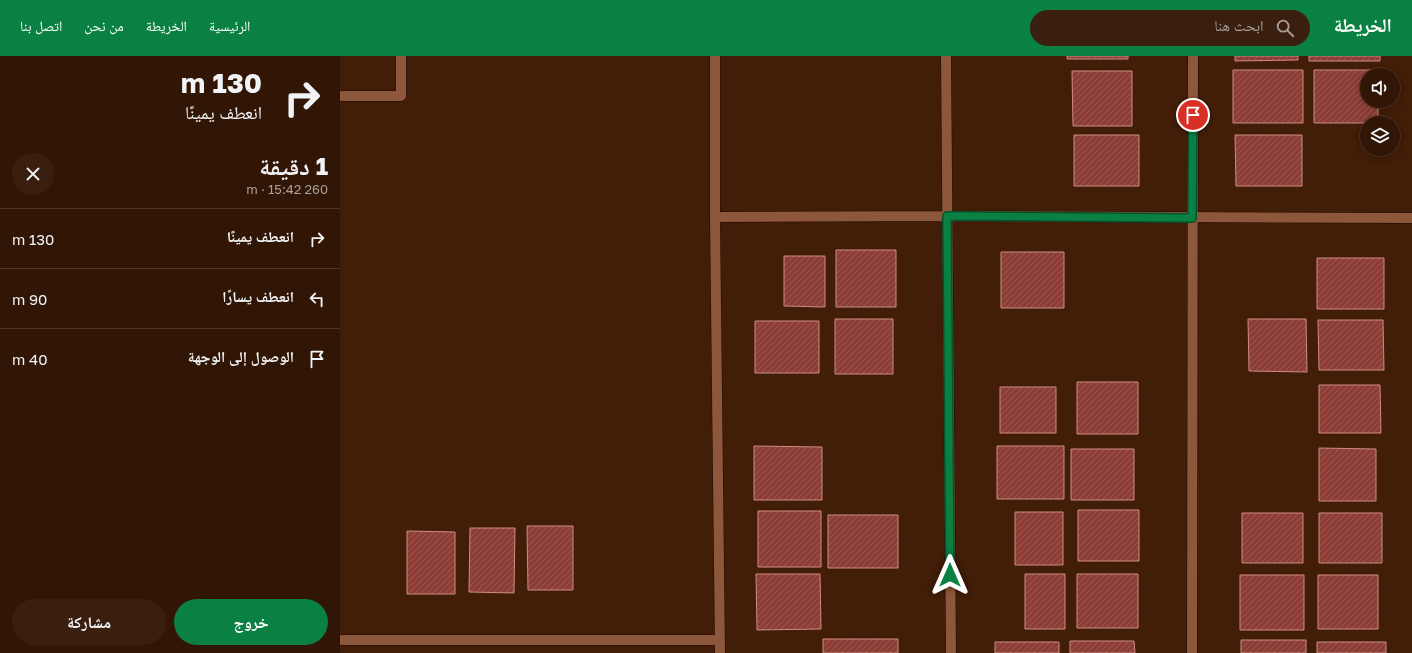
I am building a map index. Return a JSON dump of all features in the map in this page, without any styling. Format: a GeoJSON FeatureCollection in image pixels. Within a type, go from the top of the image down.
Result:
{"type":"FeatureCollection","features":[{"type":"Feature","properties":{"kind":"street"},"geometry":{"type":"LineString","coordinates":[[340,96],[401,96],[401,56]]}},
{"type":"Feature","properties":{"kind":"street"},"geometry":{"type":"LineString","coordinates":[[715,56],[715,217],[720,653]]}},
{"type":"Feature","properties":{"kind":"street"},"geometry":{"type":"LineString","coordinates":[[946,56],[951,653]]}},
{"type":"Feature","properties":{"kind":"street"},"geometry":{"type":"LineString","coordinates":[[1192,653],[1193,56]]}},
{"type":"Feature","properties":{"kind":"street"},"geometry":{"type":"LineString","coordinates":[[715,217],[947,216],[1412,218]]}},
{"type":"Feature","properties":{"kind":"street"},"geometry":{"type":"LineString","coordinates":[[340,640],[720,640]]}},
{"type":"Feature","properties":{"kind":"building"},"geometry":{"type":"Polygon","coordinates":[[[1067,56],[1128,56],[1128,59],[1067,59],[1067,56]]]}},
{"type":"Feature","properties":{"kind":"building"},"geometry":{"type":"Polygon","coordinates":[[[1235,56],[1298,56],[1298,60],[1235,61],[1235,56]]]}},
{"type":"Feature","properties":{"kind":"building"},"geometry":{"type":"Polygon","coordinates":[[[1309,56],[1380,56],[1380,61],[1309,61],[1309,56]]]}},
{"type":"Feature","properties":{"kind":"building"},"geometry":{"type":"Polygon","coordinates":[[[1233,70],[1303,70],[1303,123],[1233,123],[1233,70]]]}},
{"type":"Feature","properties":{"kind":"building"},"geometry":{"type":"Polygon","coordinates":[[[1314,70],[1360,70],[1360,108],[1378,108],[1378,116],[1360,116],[1360,123],[1314,123],[1314,70]]]}},
{"type":"Feature","properties":{"kind":"building"},"geometry":{"type":"Polygon","coordinates":[[[1072,71],[1132,71],[1132,126],[1073,126],[1072,71]]]}},
{"type":"Feature","properties":{"kind":"building"},"geometry":{"type":"Polygon","coordinates":[[[1074,135],[1139,135],[1139,186],[1074,186],[1074,135]]]}},
{"type":"Feature","properties":{"kind":"building"},"geometry":{"type":"Polygon","coordinates":[[[1235,135],[1302,135],[1302,186],[1236,186],[1235,135]]]}},
{"type":"Feature","properties":{"kind":"building"},"geometry":{"type":"Polygon","coordinates":[[[836,250],[896,250],[896,307],[836,307],[836,250]]]}},
{"type":"Feature","properties":{"kind":"building"},"geometry":{"type":"Polygon","coordinates":[[[1001,252],[1064,252],[1064,308],[1001,308],[1001,252]]]}},
{"type":"Feature","properties":{"kind":"building"},"geometry":{"type":"Polygon","coordinates":[[[784,256],[825,256],[825,307],[784,306],[784,256]]]}},
{"type":"Feature","properties":{"kind":"building"},"geometry":{"type":"Polygon","coordinates":[[[1317,258],[1384,258],[1384,309],[1317,309],[1317,258]]]}},
{"type":"Feature","properties":{"kind":"building"},"geometry":{"type":"Polygon","coordinates":[[[835,319],[893,319],[893,374],[835,374],[835,319]]]}},
{"type":"Feature","properties":{"kind":"building"},"geometry":{"type":"Polygon","coordinates":[[[1248,319],[1306,319],[1307,372],[1249,371],[1248,319]]]}},
{"type":"Feature","properties":{"kind":"building"},"geometry":{"type":"Polygon","coordinates":[[[1318,320],[1383,320],[1384,370],[1319,370],[1318,320]]]}},
{"type":"Feature","properties":{"kind":"building"},"geometry":{"type":"Polygon","coordinates":[[[755,321],[819,321],[819,373],[755,373],[755,321]]]}},
{"type":"Feature","properties":{"kind":"building"},"geometry":{"type":"Polygon","coordinates":[[[1077,382],[1138,382],[1138,434],[1077,434],[1077,382]]]}},
{"type":"Feature","properties":{"kind":"building"},"geometry":{"type":"Polygon","coordinates":[[[1319,385],[1380,385],[1381,433],[1319,433],[1319,385]]]}},
{"type":"Feature","properties":{"kind":"building"},"geometry":{"type":"Polygon","coordinates":[[[1000,387],[1056,387],[1056,433],[1000,433],[1000,387]]]}},
{"type":"Feature","properties":{"kind":"building"},"geometry":{"type":"Polygon","coordinates":[[[754,446],[822,447],[822,500],[754,500],[754,446]]]}},
{"type":"Feature","properties":{"kind":"building"},"geometry":{"type":"Polygon","coordinates":[[[997,446],[1064,446],[1064,499],[997,499],[997,446]]]}},
{"type":"Feature","properties":{"kind":"building"},"geometry":{"type":"Polygon","coordinates":[[[1319,448],[1376,449],[1376,501],[1319,501],[1319,448]]]}},
{"type":"Feature","properties":{"kind":"building"},"geometry":{"type":"Polygon","coordinates":[[[1071,449],[1134,449],[1134,500],[1071,500],[1071,449]]]}},
{"type":"Feature","properties":{"kind":"building"},"geometry":{"type":"Polygon","coordinates":[[[1078,510],[1139,510],[1139,561],[1078,561],[1078,510]]]}},
{"type":"Feature","properties":{"kind":"building"},"geometry":{"type":"Polygon","coordinates":[[[758,511],[821,511],[821,567],[758,567],[758,511]]]}},
{"type":"Feature","properties":{"kind":"building"},"geometry":{"type":"Polygon","coordinates":[[[1015,512],[1063,512],[1063,565],[1015,565],[1015,512]]]}},
{"type":"Feature","properties":{"kind":"building"},"geometry":{"type":"Polygon","coordinates":[[[1242,513],[1303,513],[1303,563],[1242,563],[1242,513]]]}},
{"type":"Feature","properties":{"kind":"building"},"geometry":{"type":"Polygon","coordinates":[[[1319,513],[1382,513],[1382,563],[1319,563],[1319,513]]]}},
{"type":"Feature","properties":{"kind":"building"},"geometry":{"type":"Polygon","coordinates":[[[828,515],[898,515],[898,568],[828,568],[828,515]]]}},
{"type":"Feature","properties":{"kind":"building"},"geometry":{"type":"Polygon","coordinates":[[[527,526],[573,526],[573,590],[528,590],[527,526]]]}},
{"type":"Feature","properties":{"kind":"building"},"geometry":{"type":"Polygon","coordinates":[[[470,528],[515,528],[514,593],[469,592],[470,528]]]}},
{"type":"Feature","properties":{"kind":"building"},"geometry":{"type":"Polygon","coordinates":[[[407,531],[455,532],[455,594],[407,594],[407,531]]]}},
{"type":"Feature","properties":{"kind":"building"},"geometry":{"type":"Polygon","coordinates":[[[756,574],[820,574],[821,629],[757,630],[756,574]]]}},
{"type":"Feature","properties":{"kind":"building"},"geometry":{"type":"Polygon","coordinates":[[[1025,574],[1065,574],[1065,629],[1025,629],[1025,574]]]}},
{"type":"Feature","properties":{"kind":"building"},"geometry":{"type":"Polygon","coordinates":[[[1077,574],[1138,574],[1138,628],[1077,628],[1077,574]]]}},
{"type":"Feature","properties":{"kind":"building"},"geometry":{"type":"Polygon","coordinates":[[[1240,575],[1304,575],[1304,630],[1240,630],[1240,575]]]}},
{"type":"Feature","properties":{"kind":"building"},"geometry":{"type":"Polygon","coordinates":[[[1318,575],[1378,575],[1378,629],[1318,629],[1318,575]]]}},
{"type":"Feature","properties":{"kind":"building"},"geometry":{"type":"Polygon","coordinates":[[[823,639],[898,639],[898,653],[823,653],[823,639]]]}},
{"type":"Feature","properties":{"kind":"building"},"geometry":{"type":"Polygon","coordinates":[[[1241,640],[1306,640],[1306,653],[1241,653],[1241,640]]]}},
{"type":"Feature","properties":{"kind":"building"},"geometry":{"type":"Polygon","coordinates":[[[1070,641],[1134,641],[1135,653],[1070,653],[1070,641]]]}},
{"type":"Feature","properties":{"kind":"building"},"geometry":{"type":"Polygon","coordinates":[[[995,642],[1059,642],[1059,653],[995,653],[995,642]]]}},
{"type":"Feature","properties":{"kind":"building"},"geometry":{"type":"Polygon","coordinates":[[[1317,642],[1386,642],[1386,653],[1317,653],[1317,642]]]}},
{"type":"Feature","properties":{"kind":"route"},"geometry":{"type":"LineString","coordinates":[[950,575],[947,216],[1192,218],[1193,115]]}}]}
